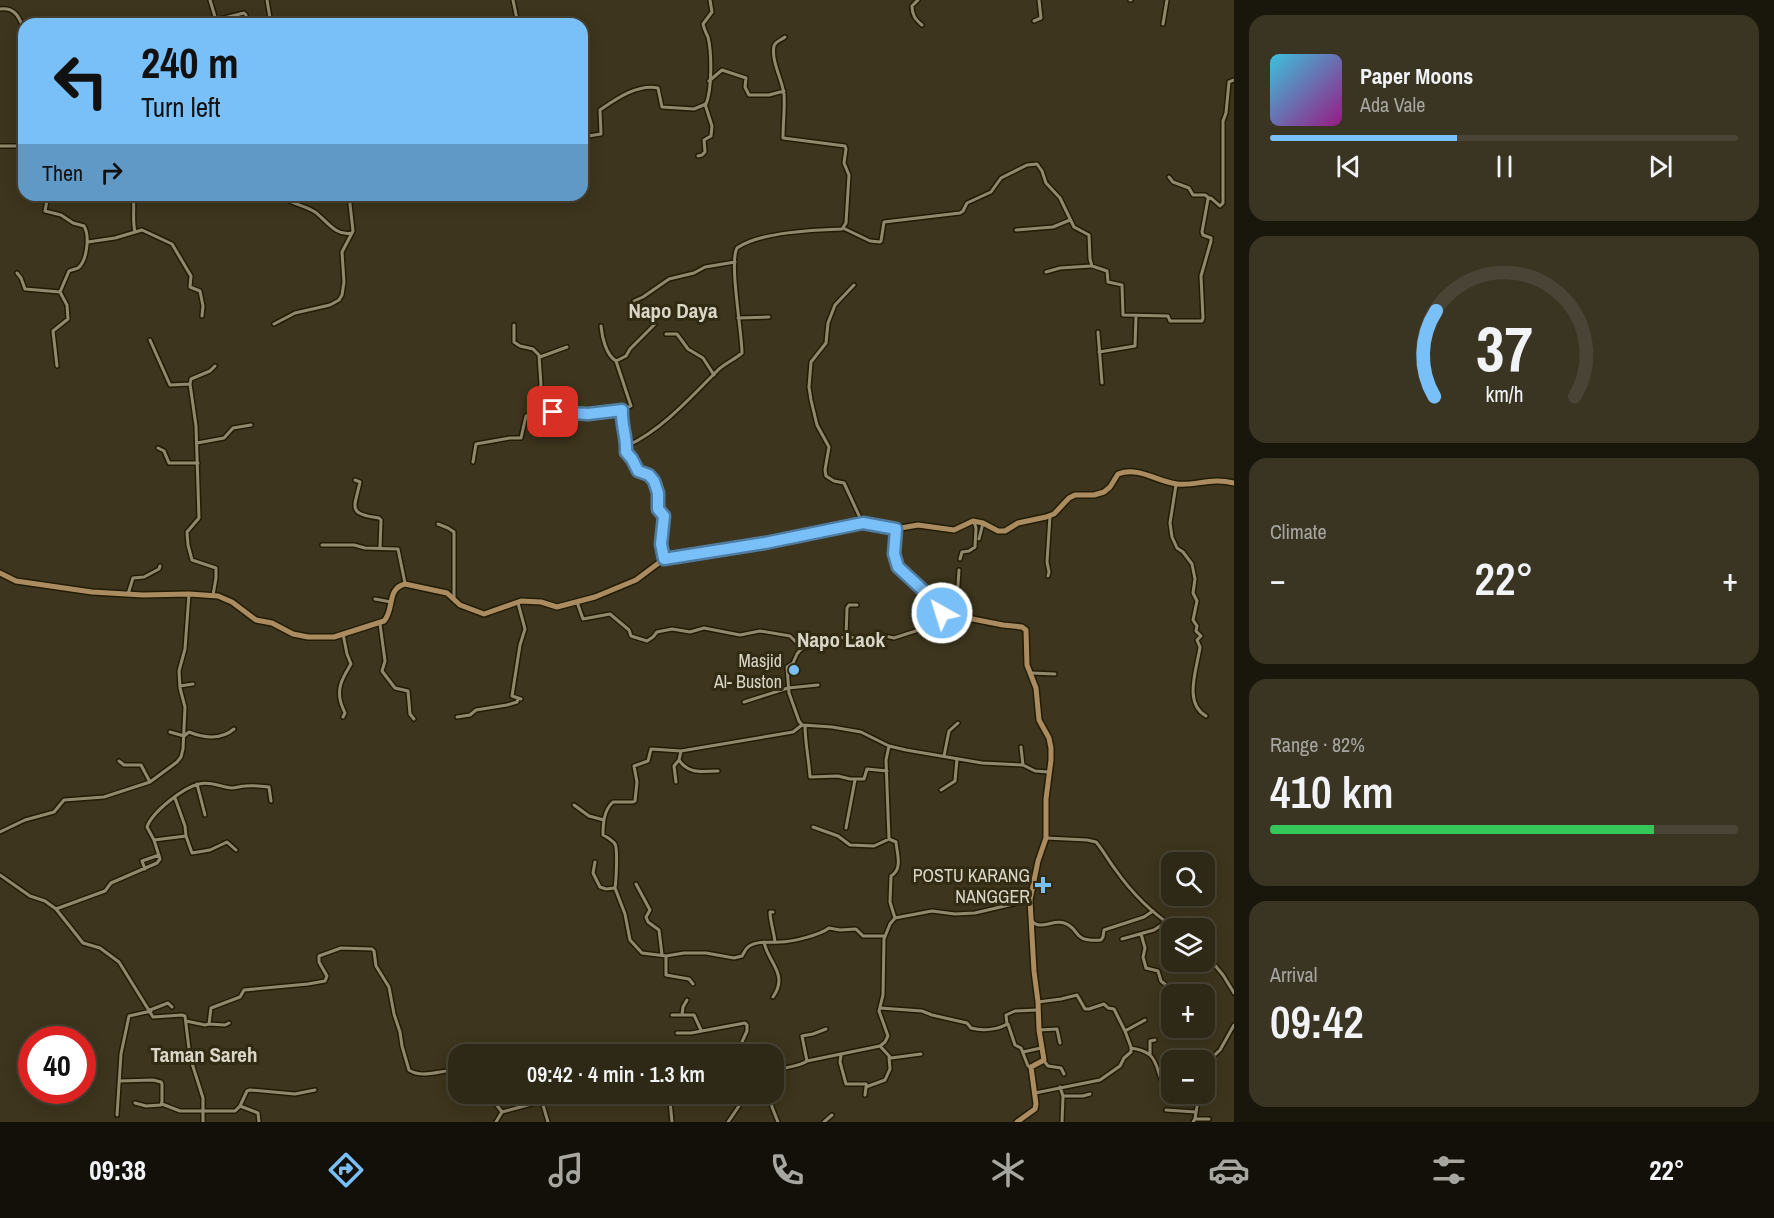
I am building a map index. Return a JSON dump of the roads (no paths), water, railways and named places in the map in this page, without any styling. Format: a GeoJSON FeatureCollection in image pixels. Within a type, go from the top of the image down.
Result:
{"type":"FeatureCollection","features":[{"type":"Feature","properties":{"kind":"street"},"geometry":{"type":"LineString","coordinates":[[210,0],[215,18]]}},
{"type":"Feature","properties":{"kind":"street"},"geometry":{"type":"LineString","coordinates":[[267,0],[270,18]]}},
{"type":"Feature","properties":{"kind":"street"},"geometry":{"type":"LineString","coordinates":[[513,0],[517,18]]}},
{"type":"Feature","properties":{"kind":"street"},"geometry":{"type":"LineString","coordinates":[[698,156],[705,152],[704,140],[711,136],[712,128],[705,104],[710,81],[708,40],[703,24],[712,12],[710,0]]}},
{"type":"Feature","properties":{"kind":"street"},"geometry":{"type":"LineString","coordinates":[[918,0],[912,6],[912,14],[922,25]]}},
{"type":"Feature","properties":{"kind":"street"},"geometry":{"type":"LineString","coordinates":[[1034,21],[1040,20],[1042,16],[1039,0]]}},
{"type":"Feature","properties":{"kind":"street"},"geometry":{"type":"LineString","coordinates":[[1163,24],[1167,0]]}},
{"type":"Feature","properties":{"kind":"street"},"geometry":{"type":"LineString","coordinates":[[0,9],[8,8],[16,13],[18,18]]}},
{"type":"Feature","properties":{"kind":"street"},"geometry":{"type":"LineString","coordinates":[[224,18],[244,13],[246,18]]}},
{"type":"Feature","properties":{"kind":"street"},"geometry":{"type":"LineString","coordinates":[[785,38],[774,45],[775,61],[784,91],[783,138],[846,148],[844,163],[849,175],[847,222],[843,228]]}},
{"type":"Feature","properties":{"kind":"street"},"geometry":{"type":"LineString","coordinates":[[710,81],[722,70],[746,78],[745,87],[749,94],[769,95],[784,91]]}},
{"type":"Feature","properties":{"kind":"street"},"geometry":{"type":"LineString","coordinates":[[1169,177],[1173,182],[1189,188],[1193,195],[1205,195],[1220,206],[1222,205],[1222,120],[1226,113],[1229,82],[1234,80]]}},
{"type":"Feature","properties":{"kind":"street"},"geometry":{"type":"LineString","coordinates":[[588,136],[601,134],[600,110],[622,96],[636,91],[658,88],[662,107],[691,109],[705,104]]}},
{"type":"Feature","properties":{"kind":"street"},"geometry":{"type":"LineString","coordinates":[[0,146],[18,146]]}},
{"type":"Feature","properties":{"kind":"street"},"geometry":{"type":"LineString","coordinates":[[627,446],[653,431],[714,375],[742,353],[735,262],[736,250],[746,243],[777,235],[843,228],[878,243],[881,241],[884,222],[960,213],[967,203],[992,192],[1001,178],[1033,164],[1039,166],[1046,183],[1060,198],[1076,229],[1089,235],[1092,266]]}},
{"type":"Feature","properties":{"kind":"street"},"geometry":{"type":"LineString","coordinates":[[1046,272],[1060,268],[1092,266],[1107,272],[1108,282],[1121,284],[1123,315],[1163,315],[1168,316],[1170,321],[1203,321],[1201,276],[1211,238],[1203,235],[1202,232],[1210,198]]}},
{"type":"Feature","properties":{"kind":"street"},"geometry":{"type":"LineString","coordinates":[[47,201],[45,212],[61,215],[73,223],[84,226],[88,234],[88,242],[81,264],[69,271],[60,292]]}},
{"type":"Feature","properties":{"kind":"street"},"geometry":{"type":"LineString","coordinates":[[134,201],[135,232]]}},
{"type":"Feature","properties":{"kind":"street"},"geometry":{"type":"LineString","coordinates":[[288,201],[312,210],[341,233],[345,235],[352,233]]}},
{"type":"Feature","properties":{"kind":"street"},"geometry":{"type":"LineString","coordinates":[[274,324],[295,313],[339,300],[344,282],[342,252],[353,228],[349,201]]}},
{"type":"Feature","properties":{"kind":"street"},"geometry":{"type":"LineString","coordinates":[[1016,230],[1053,227],[1070,219]]}},
{"type":"Feature","properties":{"kind":"street"},"geometry":{"type":"LineString","coordinates":[[88,242],[144,230],[172,244],[191,277],[190,287],[200,291],[202,316]]}},
{"type":"Feature","properties":{"kind":"street"},"geometry":{"type":"LineString","coordinates":[[639,313],[634,301],[644,297],[664,281],[693,273],[705,267],[735,262]]}},
{"type":"Feature","properties":{"kind":"street"},"geometry":{"type":"LineString","coordinates":[[17,273],[25,289],[60,292]]}},
{"type":"Feature","properties":{"kind":"street"},"geometry":{"type":"LineString","coordinates":[[854,285],[835,305],[828,323],[826,343],[812,362],[809,390],[816,423],[829,447],[825,474],[834,481],[844,483],[863,523]]}},
{"type":"Feature","properties":{"kind":"street"},"geometry":{"type":"LineString","coordinates":[[57,366],[53,331],[68,319],[67,305],[60,292]]}},
{"type":"Feature","properties":{"kind":"street"},"geometry":{"type":"LineString","coordinates":[[1099,352],[1135,346],[1136,316]]}},
{"type":"Feature","properties":{"kind":"street"},"geometry":{"type":"LineString","coordinates":[[738,318],[769,317]]}},
{"type":"Feature","properties":{"kind":"street"},"geometry":{"type":"LineString","coordinates":[[616,361],[626,356],[655,324]]}},
{"type":"Feature","properties":{"kind":"street"},"geometry":{"type":"LineString","coordinates":[[514,325],[514,342],[533,349],[540,357],[541,385],[537,393],[539,412]]}},
{"type":"Feature","properties":{"kind":"street"},"geometry":{"type":"LineString","coordinates":[[472,462],[476,444],[521,438],[527,414],[539,412],[588,414],[622,410],[631,406],[616,361],[610,357],[603,340],[601,326]]}},
{"type":"Feature","properties":{"kind":"street"},"geometry":{"type":"LineString","coordinates":[[1098,332],[1102,383]]}},
{"type":"Feature","properties":{"kind":"street"},"geometry":{"type":"LineString","coordinates":[[666,334],[676,334],[688,349],[703,358],[714,375]]}},
{"type":"Feature","properties":{"kind":"street"},"geometry":{"type":"LineString","coordinates":[[150,340],[170,385],[190,384]]}},
{"type":"Feature","properties":{"kind":"street"},"geometry":{"type":"LineString","coordinates":[[540,357],[567,347]]}},
{"type":"Feature","properties":{"kind":"street"},"geometry":{"type":"LineString","coordinates":[[215,366],[210,371],[191,379],[190,384],[196,426],[200,518],[188,530],[187,536],[192,560],[216,568],[215,596]]}},
{"type":"Feature","properties":{"kind":"street"},"geometry":{"type":"LineString","coordinates":[[622,410],[626,452],[638,471],[649,475],[656,485],[658,509],[664,516],[661,544],[664,559]]}},
{"type":"Feature","properties":{"kind":"street"},"geometry":{"type":"LineString","coordinates":[[197,443],[224,438],[233,428],[251,425]]}},
{"type":"Feature","properties":{"kind":"street"},"geometry":{"type":"LineString","coordinates":[[159,448],[164,451],[169,463],[198,463]]}},
{"type":"Feature","properties":{"kind":"street"},"geometry":{"type":"LineString","coordinates":[[0,573],[16,581],[92,592],[215,596],[232,602],[256,620],[272,623],[293,634],[308,637],[334,637],[380,624],[388,617],[393,591],[405,584],[442,591],[464,606],[484,614],[518,602],[541,602],[557,607],[595,597],[636,580],[664,559],[775,541],[863,523],[896,529],[918,525],[954,530],[974,522],[1003,531],[1021,522],[1050,516],[1071,497],[1094,495],[1107,490],[1115,476],[1125,472],[1136,472],[1176,484],[1216,480],[1234,483]]}},
{"type":"Feature","properties":{"kind":"street"},"geometry":{"type":"LineString","coordinates":[[355,480],[360,482],[355,508],[359,514],[380,519],[380,548]]}},
{"type":"Feature","properties":{"kind":"street"},"geometry":{"type":"LineString","coordinates":[[1176,484],[1170,523],[1176,547],[1191,562],[1195,578],[1193,592],[1197,601],[1193,620],[1197,626],[1196,631],[1201,637],[1197,640],[1200,647],[1192,696],[1198,711],[1206,716]]}},
{"type":"Feature","properties":{"kind":"street"},"geometry":{"type":"LineString","coordinates":[[1048,576],[1050,516]]}},
{"type":"Feature","properties":{"kind":"street"},"geometry":{"type":"LineString","coordinates":[[960,559],[962,552],[975,547],[974,522]]}},
{"type":"Feature","properties":{"kind":"street"},"geometry":{"type":"LineString","coordinates":[[438,524],[454,532],[454,599]]}},
{"type":"Feature","properties":{"kind":"street"},"geometry":{"type":"LineString","coordinates":[[979,538],[982,524]]}},
{"type":"Feature","properties":{"kind":"street"},"geometry":{"type":"LineString","coordinates":[[896,529],[894,554],[898,567],[925,592],[942,613],[1024,628],[1027,636],[1029,673],[1036,688],[1039,720],[1049,740],[1051,760],[1046,799],[1046,838],[1038,861],[1030,900],[1039,1030],[1044,1061],[1048,1066],[1060,1068],[1064,1074]]}},
{"type":"Feature","properties":{"kind":"street"},"geometry":{"type":"LineString","coordinates":[[322,545],[398,549],[405,584]]}},
{"type":"Feature","properties":{"kind":"street"},"geometry":{"type":"LineString","coordinates":[[128,594],[133,578],[144,577],[160,566]]}},
{"type":"Feature","properties":{"kind":"street"},"geometry":{"type":"LineString","coordinates":[[959,570],[957,616],[959,636]]}},
{"type":"Feature","properties":{"kind":"street"},"geometry":{"type":"LineString","coordinates":[[0,832],[25,820],[54,812],[64,800],[104,797],[150,782],[181,757],[185,707],[179,671],[185,649],[189,594]]}},
{"type":"Feature","properties":{"kind":"street"},"geometry":{"type":"LineString","coordinates":[[375,599],[391,602]]}},
{"type":"Feature","properties":{"kind":"street"},"geometry":{"type":"LineString","coordinates":[[457,717],[470,715],[476,710],[507,705],[520,699],[512,696],[520,645],[525,629],[518,602]]}},
{"type":"Feature","properties":{"kind":"street"},"geometry":{"type":"LineString","coordinates":[[577,602],[583,619],[610,614],[629,630],[631,636],[647,641],[657,632],[672,629],[690,632],[706,629],[740,635],[760,631],[790,636],[802,648]]}},
{"type":"Feature","properties":{"kind":"street"},"geometry":{"type":"LineString","coordinates":[[846,637],[847,608],[849,605],[857,605]]}},
{"type":"Feature","properties":{"kind":"street"},"geometry":{"type":"LineString","coordinates":[[886,771],[867,769],[864,779],[855,780],[838,776],[809,776],[810,764],[804,725],[795,712],[788,688],[787,666],[794,663],[802,648],[823,645],[837,638],[846,637],[864,638],[880,635],[894,638],[925,628],[942,613]]}},
{"type":"Feature","properties":{"kind":"street"},"geometry":{"type":"LineString","coordinates":[[380,624],[385,661],[382,671],[395,688],[408,691],[410,714],[414,718]]}},
{"type":"Feature","properties":{"kind":"street"},"geometry":{"type":"LineString","coordinates":[[343,717],[345,713],[340,703],[340,686],[351,664],[344,634]]}},
{"type":"Feature","properties":{"kind":"street"},"geometry":{"type":"LineString","coordinates":[[1029,673],[1055,674]]}},
{"type":"Feature","properties":{"kind":"street"},"geometry":{"type":"LineString","coordinates":[[180,686],[193,684]]}},
{"type":"Feature","properties":{"kind":"street"},"geometry":{"type":"LineString","coordinates":[[744,702],[788,688],[818,685]]}},
{"type":"Feature","properties":{"kind":"street"},"geometry":{"type":"LineString","coordinates":[[944,756],[949,731],[958,723]]}},
{"type":"Feature","properties":{"kind":"street"},"geometry":{"type":"LineString","coordinates":[[884,936],[863,936],[855,929],[832,928],[822,933],[784,942],[764,942],[749,947],[743,955],[734,958],[706,953],[664,955],[642,953],[630,940],[625,914],[615,888],[617,851],[614,842],[604,836],[607,808],[613,802],[635,801],[634,767],[648,761],[651,749],[681,750],[793,732],[804,725],[861,732],[889,746],[906,750],[982,764],[1023,765],[1035,771],[1049,772]]}},
{"type":"Feature","properties":{"kind":"street"},"geometry":{"type":"LineString","coordinates":[[184,736],[189,732],[203,737],[222,736],[234,729]]}},
{"type":"Feature","properties":{"kind":"street"},"geometry":{"type":"LineString","coordinates":[[170,732],[184,736]]}},
{"type":"Feature","properties":{"kind":"street"},"geometry":{"type":"LineString","coordinates":[[889,746],[886,771],[889,839]]}},
{"type":"Feature","properties":{"kind":"street"},"geometry":{"type":"LineString","coordinates":[[1021,747],[1023,765]]}},
{"type":"Feature","properties":{"kind":"street"},"geometry":{"type":"LineString","coordinates":[[676,782],[674,766],[679,760],[681,750]]}},
{"type":"Feature","properties":{"kind":"street"},"geometry":{"type":"LineString","coordinates":[[941,790],[954,781],[957,759]]}},
{"type":"Feature","properties":{"kind":"street"},"geometry":{"type":"LineString","coordinates":[[679,760],[692,771],[718,771]]}},
{"type":"Feature","properties":{"kind":"street"},"geometry":{"type":"LineString","coordinates":[[120,761],[124,765],[141,765],[150,782]]}},
{"type":"Feature","properties":{"kind":"street"},"geometry":{"type":"LineString","coordinates":[[846,828],[855,780]]}},
{"type":"Feature","properties":{"kind":"street"},"geometry":{"type":"LineString","coordinates":[[56,909],[105,891],[111,883],[160,861],[154,840],[147,827],[148,824],[164,806],[197,784],[210,783],[232,788],[254,785],[269,787],[271,801]]}},
{"type":"Feature","properties":{"kind":"street"},"geometry":{"type":"LineString","coordinates":[[197,784],[205,815]]}},
{"type":"Feature","properties":{"kind":"street"},"geometry":{"type":"LineString","coordinates":[[175,798],[185,826],[186,840],[190,844],[192,853],[210,850],[227,842],[236,850]]}},
{"type":"Feature","properties":{"kind":"street"},"geometry":{"type":"LineString","coordinates":[[574,805],[590,816],[604,820]]}},
{"type":"Feature","properties":{"kind":"street"},"geometry":{"type":"LineString","coordinates":[[813,827],[838,836],[850,845],[874,846],[889,839],[896,842],[899,865],[896,873],[891,877],[890,902],[895,918]]}},
{"type":"Feature","properties":{"kind":"street"},"geometry":{"type":"LineString","coordinates":[[154,840],[186,836]]}},
{"type":"Feature","properties":{"kind":"street"},"geometry":{"type":"LineString","coordinates":[[1046,838],[1096,842],[1116,871],[1161,918]]}},
{"type":"Feature","properties":{"kind":"street"},"geometry":{"type":"LineString","coordinates":[[145,869],[142,861],[159,855]]}},
{"type":"Feature","properties":{"kind":"street"},"geometry":{"type":"LineString","coordinates":[[595,862],[593,873],[600,888],[615,888]]}},
{"type":"Feature","properties":{"kind":"street"},"geometry":{"type":"LineString","coordinates":[[0,875],[30,896],[45,901],[56,909],[83,943],[100,948],[119,962],[155,1017],[183,1015],[186,1017],[190,1057],[201,1088],[203,1122]]}},
{"type":"Feature","properties":{"kind":"street"},"geometry":{"type":"LineString","coordinates":[[636,884],[650,910],[646,919],[658,930],[666,975],[689,980],[693,984]]}},
{"type":"Feature","properties":{"kind":"street"},"geometry":{"type":"LineString","coordinates":[[784,1069],[797,1067],[807,1061],[880,1047],[885,1042],[888,1036],[880,1008],[883,995],[884,936],[895,918],[932,911],[975,913],[1030,900]]}},
{"type":"Feature","properties":{"kind":"street"},"geometry":{"type":"LineString","coordinates":[[1032,921],[1038,926],[1063,922],[1082,939],[1101,940],[1104,930],[1144,917],[1153,911]]}},
{"type":"Feature","properties":{"kind":"street"},"geometry":{"type":"LineString","coordinates":[[772,912],[770,916],[775,942]]}},
{"type":"Feature","properties":{"kind":"street"},"geometry":{"type":"LineString","coordinates":[[1122,939],[1154,930],[1161,925]]}},
{"type":"Feature","properties":{"kind":"street"},"geometry":{"type":"LineString","coordinates":[[1141,934],[1145,948],[1143,957],[1146,968],[1158,971],[1161,981],[1165,984]]}},
{"type":"Feature","properties":{"kind":"street"},"geometry":{"type":"LineString","coordinates":[[764,942],[765,950],[774,963],[779,977],[778,989],[773,997]]}},
{"type":"Feature","properties":{"kind":"street"},"geometry":{"type":"LineString","coordinates":[[209,1024],[211,1008],[240,996],[244,990],[325,981],[327,976],[319,962],[319,956],[341,948],[372,949],[376,966],[389,987],[409,1070],[412,1073],[423,1074],[448,1071]]}},
{"type":"Feature","properties":{"kind":"street"},"geometry":{"type":"LineString","coordinates":[[1215,967],[1234,993]]}},
{"type":"Feature","properties":{"kind":"street"},"geometry":{"type":"LineString","coordinates":[[1035,1093],[1093,1082],[1105,1077],[1120,1066],[1124,1058],[1131,1053],[1125,1031],[1114,1009],[1104,1004],[1085,1009],[1077,995],[1038,1002]]}},
{"type":"Feature","properties":{"kind":"street"},"geometry":{"type":"LineString","coordinates":[[682,1015],[687,1000]]}},
{"type":"Feature","properties":{"kind":"street"},"geometry":{"type":"LineString","coordinates":[[117,1115],[121,1054],[129,1016],[150,1011],[168,1003],[172,1007]]}},
{"type":"Feature","properties":{"kind":"street"},"geometry":{"type":"LineString","coordinates":[[880,1008],[922,1011],[932,1016],[967,1023],[970,1028],[976,1030],[1002,1027],[1007,1024]]}},
{"type":"Feature","properties":{"kind":"street"},"geometry":{"type":"LineString","coordinates":[[1017,1122],[1035,1109],[1035,1093],[1031,1067],[1028,1066],[1023,1052],[1015,1045],[1005,1016],[1015,1011],[1038,1009]]}},
{"type":"Feature","properties":{"kind":"street"},"geometry":{"type":"LineString","coordinates":[[672,1015],[695,1016],[701,1030]]}},
{"type":"Feature","properties":{"kind":"street"},"geometry":{"type":"LineString","coordinates":[[1125,1031],[1145,1020]]}},
{"type":"Feature","properties":{"kind":"street"},"geometry":{"type":"LineString","coordinates":[[186,1021],[205,1025],[229,1023]]}},
{"type":"Feature","properties":{"kind":"street"},"geometry":{"type":"LineString","coordinates":[[677,1033],[688,1034],[745,1023],[747,1031],[741,1044]]}},
{"type":"Feature","properties":{"kind":"street"},"geometry":{"type":"LineString","coordinates":[[1215,1055],[1234,1025]]}},
{"type":"Feature","properties":{"kind":"street"},"geometry":{"type":"LineString","coordinates":[[807,1061],[802,1036],[826,1029]]}},
{"type":"Feature","properties":{"kind":"street"},"geometry":{"type":"LineString","coordinates":[[1039,1030],[1057,1029],[1059,1043]]}},
{"type":"Feature","properties":{"kind":"street"},"geometry":{"type":"LineString","coordinates":[[1149,1055],[1150,1041],[1155,1040]]}},
{"type":"Feature","properties":{"kind":"street"},"geometry":{"type":"LineString","coordinates":[[867,1087],[885,1080],[890,1069],[889,1057],[880,1047]]}},
{"type":"Feature","properties":{"kind":"street"},"geometry":{"type":"LineString","coordinates":[[1023,1052],[1041,1048]]}},
{"type":"Feature","properties":{"kind":"street"},"geometry":{"type":"LineString","coordinates":[[1131,1048],[1149,1055],[1158,1066],[1161,1079]]}},
{"type":"Feature","properties":{"kind":"street"},"geometry":{"type":"LineString","coordinates":[[841,1054],[840,1062],[846,1084],[866,1084],[867,1087]]}},
{"type":"Feature","properties":{"kind":"street"},"geometry":{"type":"LineString","coordinates":[[889,1057],[921,1054]]}},
{"type":"Feature","properties":{"kind":"street"},"geometry":{"type":"LineString","coordinates":[[1031,1067],[1044,1061]]}},
{"type":"Feature","properties":{"kind":"street"},"geometry":{"type":"LineString","coordinates":[[119,1080],[161,1082],[162,1104]]}},
{"type":"Feature","properties":{"kind":"street"},"geometry":{"type":"LineString","coordinates":[[865,1095],[867,1087]]}},
{"type":"Feature","properties":{"kind":"street"},"geometry":{"type":"LineString","coordinates":[[1060,1087],[1063,1096],[1064,1120],[1062,1122]]}},
{"type":"Feature","properties":{"kind":"street"},"geometry":{"type":"LineString","coordinates":[[135,1103],[146,1106],[162,1104],[180,1111],[235,1111],[247,1091],[250,1090],[295,1094],[315,1090]]}},
{"type":"Feature","properties":{"kind":"street"},"geometry":{"type":"LineString","coordinates":[[1063,1096],[1090,1094]]}},
{"type":"Feature","properties":{"kind":"street"},"geometry":{"type":"LineString","coordinates":[[496,1122],[502,1112],[539,1102],[543,1105],[548,1122]]}},
{"type":"Feature","properties":{"kind":"street"},"geometry":{"type":"LineString","coordinates":[[496,1104],[502,1112]]}},
{"type":"Feature","properties":{"kind":"street"},"geometry":{"type":"LineString","coordinates":[[670,1104],[672,1122]]}},
{"type":"Feature","properties":{"kind":"street"},"geometry":{"type":"LineString","coordinates":[[728,1122],[739,1104]]}},
{"type":"Feature","properties":{"kind":"street"},"geometry":{"type":"LineString","coordinates":[[772,1104],[778,1122]]}},
{"type":"Feature","properties":{"kind":"street"},"geometry":{"type":"LineString","coordinates":[[1197,1104],[1194,1121],[1209,1119]]}},
{"type":"Feature","properties":{"kind":"street"},"geometry":{"type":"LineString","coordinates":[[240,1106],[258,1113],[259,1122]]}},
{"type":"Feature","properties":{"kind":"street"},"geometry":{"type":"LineString","coordinates":[[1166,1110],[1196,1112]]}},
{"type":"Feature","properties":{"kind":"street"},"geometry":{"type":"LineString","coordinates":[[824,1122],[832,1114]]}},
{"type":"Feature","properties":{"kind":"place","name":"Masjid Al- Buston"},"geometry":{"type":"Point","coordinates":[794,670]}},
{"type":"Feature","properties":{"kind":"place","name":"POSTU KARANG NANGGER"},"geometry":{"type":"Point","coordinates":[1043,885]}},
{"type":"Feature","properties":{"kind":"district","name":"Napo Daya"},"geometry":{"type":"Point","coordinates":[673,310]}},
{"type":"Feature","properties":{"kind":"district","name":"Napo Laok"},"geometry":{"type":"Point","coordinates":[841,639]}},
{"type":"Feature","properties":{"kind":"district","name":"Taman Sareh"},"geometry":{"type":"Point","coordinates":[204,1054]}}]}
